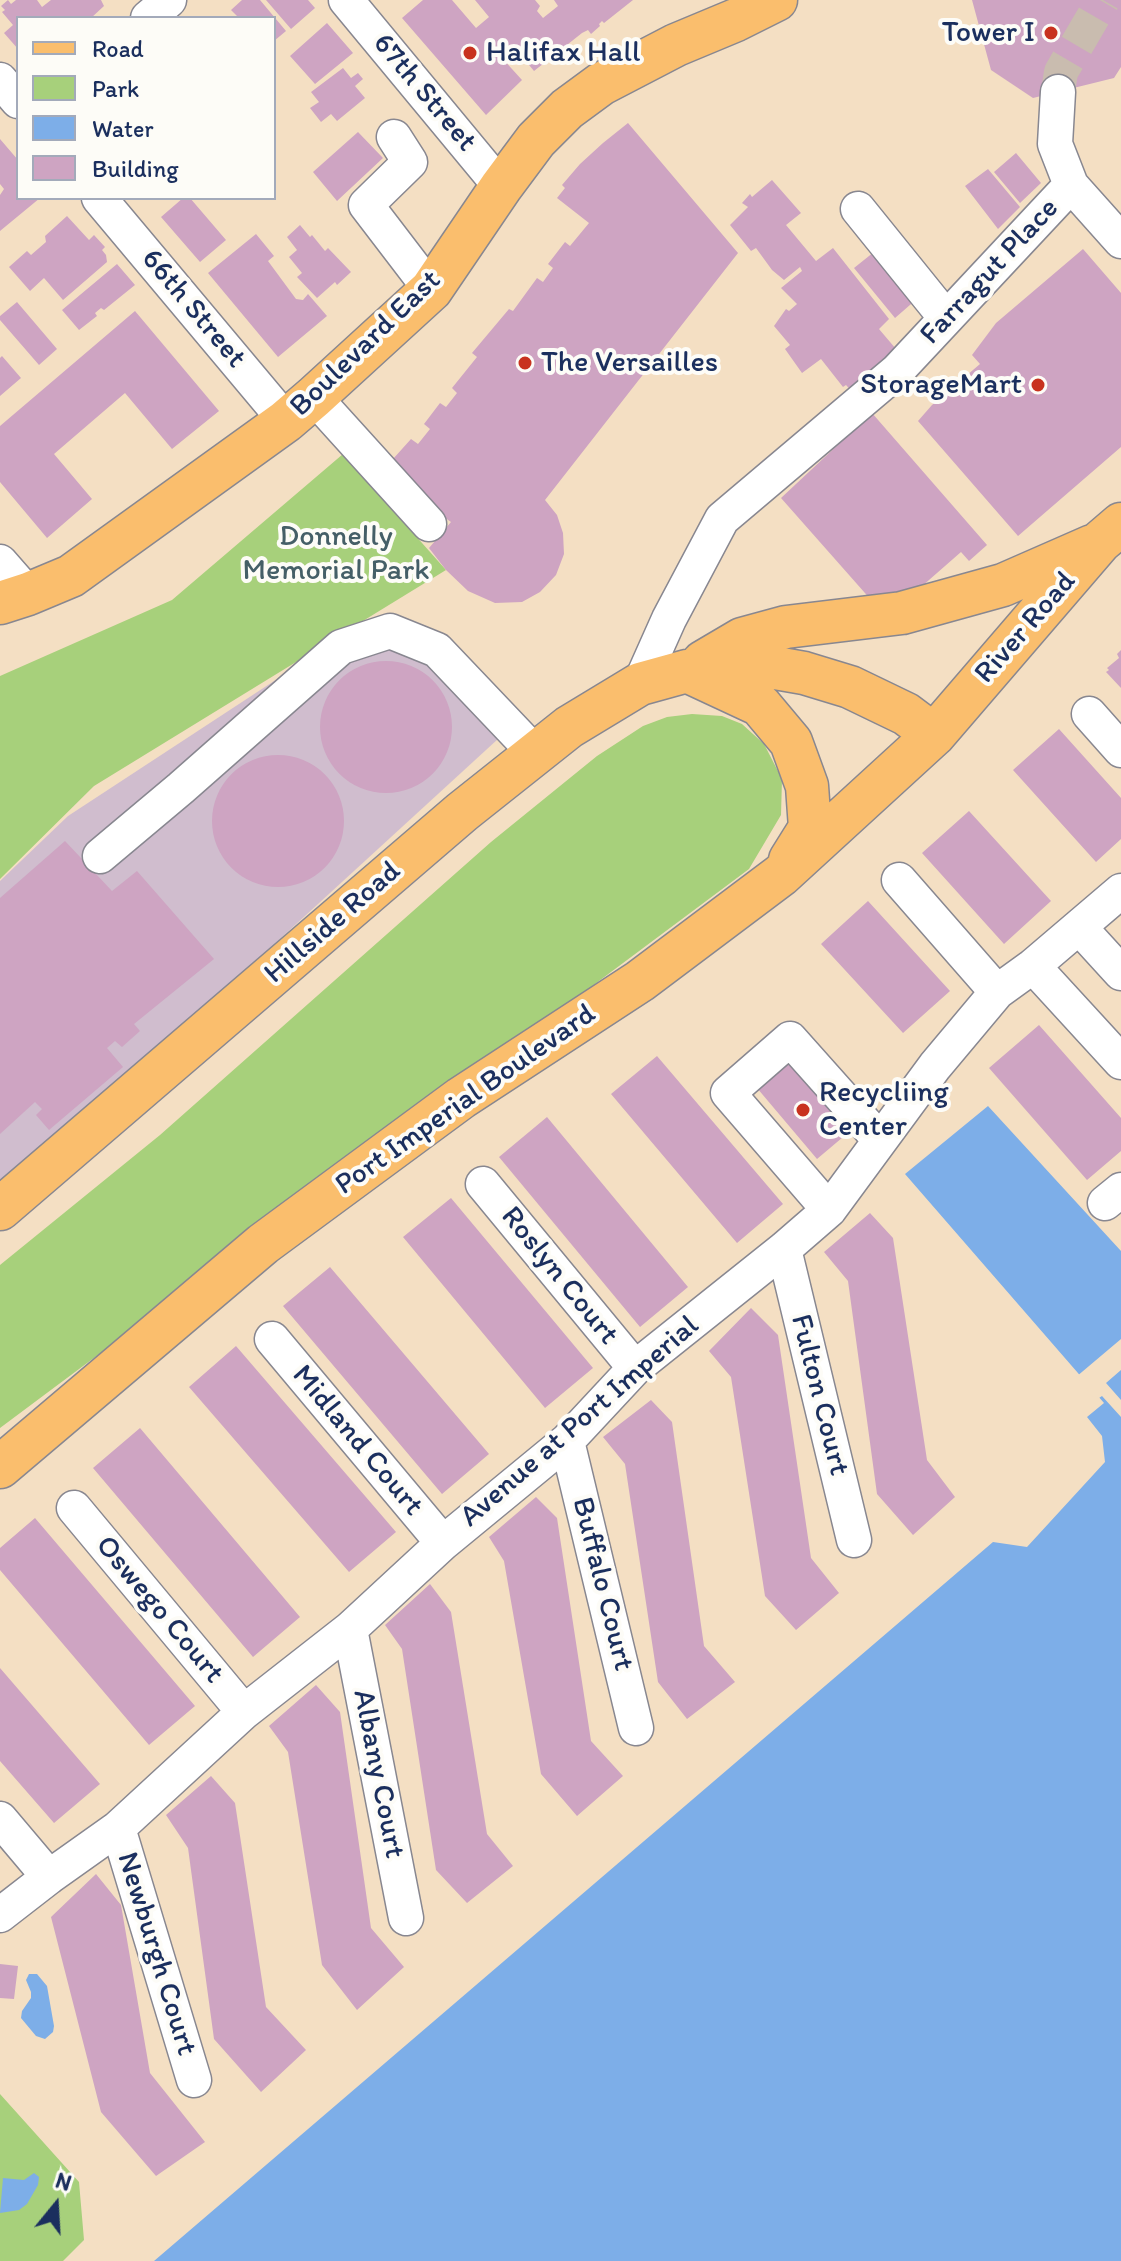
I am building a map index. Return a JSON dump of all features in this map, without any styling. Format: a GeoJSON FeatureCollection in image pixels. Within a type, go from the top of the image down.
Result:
{"type":"FeatureCollection","features":[{"type":"Feature","properties":{"kind":"main road","name":"Boulevard East"},"geometry":{"type":"LineString","coordinates":[[14,598],[71,576],[300,409],[431,290],[536,140],[567,109],[601,84],[763,3]]}},
{"type":"Feature","properties":{"kind":"main road"},"geometry":{"type":"LineString","coordinates":[[687,671],[742,639],[786,627],[902,613],[1003,585],[1111,533]]}},
{"type":"Feature","properties":{"kind":"main road","name":"River Road"},"geometry":{"type":"LineString","coordinates":[[934,735],[1111,533]]}},
{"type":"Feature","properties":{"kind":"main road"},"geometry":{"type":"LineString","coordinates":[[687,671],[720,666],[764,666],[804,673],[850,687],[906,714],[934,735]]}},
{"type":"Feature","properties":{"kind":"main road","name":"Hillside Road"},"geometry":{"type":"LineString","coordinates":[[1,1206],[462,812],[569,727],[640,684],[687,671]]}},
{"type":"Feature","properties":{"kind":"main road"},"geometry":{"type":"LineString","coordinates":[[687,671],[760,705],[791,742],[807,786],[810,828],[781,875]]}},
{"type":"Feature","properties":{"kind":"main road","name":"Port Imperial Boulevard"},"geometry":{"type":"LineString","coordinates":[[0,1467],[263,1244],[461,1098],[640,981],[781,875],[934,735]]}},
{"type":"Feature","properties":{"kind":"street"},"geometry":{"type":"LineString","coordinates":[[150,16],[169,0]]}},
{"type":"Feature","properties":{"kind":"street","name":"67th Street"},"geometry":{"type":"LineString","coordinates":[[346,0],[501,187]]}},
{"type":"Feature","properties":{"kind":"street"},"geometry":{"type":"LineString","coordinates":[[0,80],[16,99]]}},
{"type":"Feature","properties":{"kind":"street"},"geometry":{"type":"LineString","coordinates":[[1058,92],[1055,144],[1071,185],[1121,241]]}},
{"type":"Feature","properties":{"kind":"street"},"geometry":{"type":"LineString","coordinates":[[394,137],[410,162],[366,205],[431,290]]}},
{"type":"Feature","properties":{"kind":"street","name":"Farragut Place"},"geometry":{"type":"LineString","coordinates":[[640,684],[669,619],[722,519],[897,371],[1071,185]]}},
{"type":"Feature","properties":{"kind":"street","name":"66th Street"},"geometry":{"type":"LineString","coordinates":[[101,200],[300,409],[429,524]]}},
{"type":"Feature","properties":{"kind":"street"},"geometry":{"type":"LineString","coordinates":[[858,209],[946,318]]}},
{"type":"Feature","properties":{"kind":"street"},"geometry":{"type":"LineString","coordinates":[[0,562],[14,598]]}},
{"type":"Feature","properties":{"kind":"street"},"geometry":{"type":"LineString","coordinates":[[100,856],[341,647],[390,631],[437,650],[536,754]]}},
{"type":"Feature","properties":{"kind":"street"},"geometry":{"type":"LineString","coordinates":[[1089,714],[1121,750]]}},
{"type":"Feature","properties":{"kind":"street"},"geometry":{"type":"LineString","coordinates":[[899,880],[997,992]]}},
{"type":"Feature","properties":{"kind":"street","name":"Avenue at Port Imperial"},"geometry":{"type":"LineString","coordinates":[[0,1915],[118,1828],[244,1712],[350,1629],[443,1543],[567,1441],[635,1368],[829,1210],[935,1066],[997,992],[1033,966],[1121,891]]}},
{"type":"Feature","properties":{"kind":"street"},"geometry":{"type":"LineString","coordinates":[[1079,927],[1121,973]]}},
{"type":"Feature","properties":{"kind":"street"},"geometry":{"type":"LineString","coordinates":[[1033,966],[1121,1062]]}},
{"type":"Feature","properties":{"kind":"street"},"geometry":{"type":"LineString","coordinates":[[829,1210],[728,1093],[790,1039],[880,1140]]}},
{"type":"Feature","properties":{"kind":"street","name":"Roslyn Court"},"geometry":{"type":"LineString","coordinates":[[483,1184],[635,1368]]}},
{"type":"Feature","properties":{"kind":"street","name":"Fulton Court"},"geometry":{"type":"LineString","coordinates":[[784,1249],[854,1540]]}},
{"type":"Feature","properties":{"kind":"street","name":"Midland Court"},"geometry":{"type":"LineString","coordinates":[[272,1339],[443,1543]]}},
{"type":"Feature","properties":{"kind":"street","name":"Buffalo Court"},"geometry":{"type":"LineString","coordinates":[[567,1441],[636,1728]]}},
{"type":"Feature","properties":{"kind":"street","name":"Oswego Court"},"geometry":{"type":"LineString","coordinates":[[74,1508],[244,1712]]}},
{"type":"Feature","properties":{"kind":"street","name":"Albany Court"},"geometry":{"type":"LineString","coordinates":[[350,1629],[406,1918]]}},
{"type":"Feature","properties":{"kind":"street"},"geometry":{"type":"LineString","coordinates":[[0,1819],[49,1877]]}},
{"type":"Feature","properties":{"kind":"street","name":"Newburgh Court"},"geometry":{"type":"LineString","coordinates":[[118,1828],[194,2080]]}},
{"type":"Feature","properties":{"kind":"shaded area"},"geometry":{"type":"Polygon","coordinates":[[[358,626],[424,627],[522,717],[54,1146],[0,1186],[0,881],[68,816],[358,626]]]}},
{"type":"Feature","properties":{"kind":"green space","name":"Donnelly Memorial Park"},"geometry":{"type":"Polygon","coordinates":[[[343,454],[446,570],[94,786],[0,879],[0,676],[172,600],[343,454]]]}},
{"type":"Feature","properties":{"kind":"green space"},"geometry":{"type":"Polygon","coordinates":[[[692,714],[722,716],[742,724],[764,744],[782,779],[781,815],[749,869],[0,1428],[0,1265],[160,1135],[491,842],[597,756],[643,726],[667,717],[692,714]]]}},
{"type":"Feature","properties":{"kind":"green space"},"geometry":{"type":"Polygon","coordinates":[[[0,2094],[79,2182],[84,2240],[63,2261],[0,2261],[0,2094]]]}},
{"type":"Feature","properties":{"kind":"water"},"geometry":{"type":"Polygon","coordinates":[[[988,1106],[1121,1251],[1121,2261],[154,2261],[993,1542],[1027,1547],[1105,1462],[1102,1436],[1087,1417],[1104,1403],[905,1174],[988,1106]]]}},
{"type":"Feature","properties":{"kind":"water"},"geometry":{"type":"Polygon","coordinates":[[[29,1974],[37,1974],[47,1986],[54,2026],[53,2032],[45,2039],[36,2036],[21,2018],[31,1998],[26,1980],[29,1974]]]}},
{"type":"Feature","properties":{"kind":"water"},"geometry":{"type":"Polygon","coordinates":[[[34,2173],[39,2177],[38,2185],[27,2204],[19,2210],[0,2213],[3,2178],[24,2180],[34,2173]]]}},
{"type":"Feature","properties":{"kind":"pier"},"geometry":{"type":"Polygon","coordinates":[[[1121,1339],[1121,1370],[1106,1383],[1121,1400],[1121,1417],[1102,1396],[1096,1400],[1076,1377],[1121,1339]]]}},
{"type":"Feature","properties":{"kind":"building"},"geometry":{"type":"Polygon","coordinates":[[[8,0],[11,4],[16,0],[37,0],[42,7],[51,0],[101,0],[104,6],[93,16],[16,16],[16,47],[4,33],[13,25],[1,6],[8,0]]]}},
{"type":"Feature","properties":{"kind":"building"},"geometry":{"type":"Polygon","coordinates":[[[242,0],[260,0],[273,16],[237,16],[231,10],[242,0]]]}},
{"type":"Feature","properties":{"kind":"building"},"geometry":{"type":"Polygon","coordinates":[[[266,0],[308,0],[315,8],[291,29],[266,0]]]}},
{"type":"Feature","properties":{"kind":"building","name":"Halifax Hall"},"geometry":{"type":"Polygon","coordinates":[[[423,0],[452,0],[476,28],[489,17],[475,0],[535,0],[540,6],[537,11],[543,18],[558,6],[554,0],[633,0],[604,23],[602,21],[591,34],[588,30],[582,33],[534,71],[515,48],[502,58],[522,80],[486,115],[402,18],[423,0]]]}},
{"type":"Feature","properties":{"kind":"building","name":"Tower I"},"geometry":{"type":"Polygon","coordinates":[[[972,0],[1121,0],[1121,67],[1114,78],[1033,98],[991,70],[972,0]]]}},
{"type":"Feature","properties":{"kind":"building"},"geometry":{"type":"Polygon","coordinates":[[[276,19],[286,31],[276,39],[276,19]]]}},
{"type":"Feature","properties":{"kind":"building"},"geometry":{"type":"Polygon","coordinates":[[[327,23],[353,53],[315,84],[290,56],[327,23]]]}},
{"type":"Feature","properties":{"kind":"building"},"geometry":{"type":"Polygon","coordinates":[[[343,68],[351,78],[358,73],[363,79],[355,86],[365,98],[337,121],[331,114],[321,122],[310,108],[319,102],[311,92],[343,68]]]}},
{"type":"Feature","properties":{"kind":"building"},"geometry":{"type":"Polygon","coordinates":[[[628,123],[738,253],[545,500],[557,515],[563,533],[564,554],[556,575],[540,592],[522,602],[495,603],[468,591],[429,548],[451,522],[431,508],[393,459],[411,439],[418,444],[430,429],[424,424],[440,403],[446,407],[457,393],[452,388],[477,357],[472,353],[509,309],[513,311],[537,278],[543,282],[553,268],[548,264],[565,242],[570,246],[589,223],[557,198],[565,188],[562,185],[580,164],[628,123]]]}},
{"type":"Feature","properties":{"kind":"building"},"geometry":{"type":"Polygon","coordinates":[[[358,132],[383,158],[337,201],[313,172],[358,132]]]}},
{"type":"Feature","properties":{"kind":"building"},"geometry":{"type":"Polygon","coordinates":[[[0,139],[16,158],[16,200],[38,200],[0,231],[0,195],[4,189],[0,184],[0,139]]]}},
{"type":"Feature","properties":{"kind":"building"},"geometry":{"type":"Polygon","coordinates":[[[1016,153],[1041,183],[1020,203],[994,172],[1016,153]]]}},
{"type":"Feature","properties":{"kind":"building"},"geometry":{"type":"Polygon","coordinates":[[[988,169],[1020,207],[998,229],[965,186],[988,169]]]}},
{"type":"Feature","properties":{"kind":"building"},"geometry":{"type":"Polygon","coordinates":[[[772,180],[801,213],[786,225],[816,261],[833,248],[889,319],[879,329],[896,349],[854,394],[846,385],[843,387],[821,359],[802,373],[785,349],[790,345],[774,326],[786,309],[789,311],[797,304],[781,288],[802,271],[800,267],[784,280],[772,270],[756,248],[751,251],[730,225],[748,207],[742,203],[750,194],[752,197],[772,180]]]}},
{"type":"Feature","properties":{"kind":"building"},"geometry":{"type":"Polygon","coordinates":[[[181,200],[192,200],[226,240],[200,262],[161,217],[181,200]]]}},
{"type":"Feature","properties":{"kind":"building"},"geometry":{"type":"Polygon","coordinates":[[[67,216],[89,240],[94,235],[105,247],[102,250],[107,262],[63,300],[44,278],[30,291],[9,267],[27,251],[31,255],[46,242],[45,236],[67,216]]]}},
{"type":"Feature","properties":{"kind":"building"},"geometry":{"type":"Polygon","coordinates":[[[300,225],[351,272],[317,298],[297,277],[302,273],[289,257],[297,250],[287,237],[300,225]]]}},
{"type":"Feature","properties":{"kind":"building"},"geometry":{"type":"Polygon","coordinates":[[[256,234],[274,256],[268,261],[296,299],[303,300],[308,294],[327,316],[278,357],[208,273],[256,234]]]}},
{"type":"Feature","properties":{"kind":"building","name":"StorageMart"},"geometry":{"type":"Polygon","coordinates":[[[1083,249],[1121,293],[1121,447],[1018,536],[918,421],[980,364],[972,355],[996,323],[1083,249]]]}},
{"type":"Feature","properties":{"kind":"building"},"geometry":{"type":"Polygon","coordinates":[[[874,252],[918,298],[895,318],[854,268],[874,252]]]}},
{"type":"Feature","properties":{"kind":"building"},"geometry":{"type":"Polygon","coordinates":[[[117,264],[135,285],[104,310],[101,308],[95,313],[97,316],[79,330],[62,310],[117,264]]]}},
{"type":"Feature","properties":{"kind":"building"},"geometry":{"type":"Polygon","coordinates":[[[17,302],[57,349],[39,365],[0,320],[0,316],[17,302]]]}},
{"type":"Feature","properties":{"kind":"building"},"geometry":{"type":"Polygon","coordinates":[[[135,311],[219,411],[172,449],[125,393],[54,454],[92,499],[47,538],[0,482],[0,426],[135,311]]]}},
{"type":"Feature","properties":{"kind":"building"},"geometry":{"type":"Polygon","coordinates":[[[2,356],[21,378],[0,396],[0,358],[2,356]]]}},
{"type":"Feature","properties":{"kind":"building"},"geometry":{"type":"Polygon","coordinates":[[[872,413],[987,545],[969,561],[961,552],[913,594],[872,601],[781,498],[872,413]]]}},
{"type":"Feature","properties":{"kind":"building"},"geometry":{"type":"Polygon","coordinates":[[[1121,650],[1121,688],[1106,672],[1119,658],[1117,654],[1121,650]]]}},
{"type":"Feature","properties":{"kind":"building"},"geometry":{"type":"Polygon","coordinates":[[[386,661],[411,666],[432,681],[447,702],[452,727],[447,752],[432,773],[411,788],[386,793],[361,788],[340,773],[325,752],[320,727],[325,702],[340,681],[361,666],[386,661]]]}},
{"type":"Feature","properties":{"kind":"building"},"geometry":{"type":"Polygon","coordinates":[[[1059,729],[1121,798],[1121,839],[1096,862],[1013,770],[1059,729]]]}},
{"type":"Feature","properties":{"kind":"building"},"geometry":{"type":"Polygon","coordinates":[[[278,755],[303,760],[325,774],[339,796],[344,821],[339,846],[325,868],[303,882],[278,887],[253,882],[231,868],[217,846],[212,821],[217,796],[231,774],[253,760],[278,755]]]}},
{"type":"Feature","properties":{"kind":"building"},"geometry":{"type":"Polygon","coordinates":[[[969,811],[1051,901],[1004,944],[922,853],[969,811]]]}},
{"type":"Feature","properties":{"kind":"building"},"geometry":{"type":"Polygon","coordinates":[[[65,841],[112,891],[137,871],[214,959],[134,1024],[140,1031],[122,1047],[115,1041],[107,1048],[123,1067],[49,1130],[36,1115],[42,1109],[35,1102],[0,1134],[0,898],[65,841]]]}},
{"type":"Feature","properties":{"kind":"building"},"geometry":{"type":"Polygon","coordinates":[[[868,901],[950,991],[903,1033],[821,944],[868,901]]]}},
{"type":"Feature","properties":{"kind":"building"},"geometry":{"type":"Polygon","coordinates":[[[1039,1025],[1121,1118],[1121,1151],[1087,1180],[989,1068],[1039,1025]]]}},
{"type":"Feature","properties":{"kind":"building"},"geometry":{"type":"Polygon","coordinates":[[[657,1056],[783,1204],[737,1243],[611,1094],[657,1056]]]}},
{"type":"Feature","properties":{"kind":"building","name":"Recycliing Center"},"geometry":{"type":"Polygon","coordinates":[[[789,1061],[849,1132],[817,1159],[757,1088],[789,1061]]]}},
{"type":"Feature","properties":{"kind":"building"},"geometry":{"type":"Polygon","coordinates":[[[547,1117],[688,1287],[640,1327],[499,1157],[547,1117]]]}},
{"type":"Feature","properties":{"kind":"building"},"geometry":{"type":"Polygon","coordinates":[[[451,1198],[593,1368],[545,1408],[403,1237],[451,1198]]]}},
{"type":"Feature","properties":{"kind":"building"},"geometry":{"type":"Polygon","coordinates":[[[870,1213],[893,1238],[927,1460],[955,1497],[913,1535],[877,1494],[848,1281],[824,1252],[870,1213]]]}},
{"type":"Feature","properties":{"kind":"building"},"geometry":{"type":"Polygon","coordinates":[[[330,1267],[489,1454],[442,1494],[283,1306],[330,1267]]]}},
{"type":"Feature","properties":{"kind":"building"},"geometry":{"type":"Polygon","coordinates":[[[751,1308],[778,1335],[811,1558],[839,1593],[796,1630],[765,1596],[731,1377],[709,1351],[751,1308]]]}},
{"type":"Feature","properties":{"kind":"building"},"geometry":{"type":"Polygon","coordinates":[[[236,1346],[396,1532],[349,1572],[189,1387],[236,1346]]]}},
{"type":"Feature","properties":{"kind":"building"},"geometry":{"type":"Polygon","coordinates":[[[651,1400],[672,1422],[704,1646],[735,1682],[687,1719],[658,1682],[625,1464],[603,1437],[651,1400]]]}},
{"type":"Feature","properties":{"kind":"building"},"geometry":{"type":"Polygon","coordinates":[[[140,1428],[300,1617],[253,1657],[93,1468],[140,1428]]]}},
{"type":"Feature","properties":{"kind":"building"},"geometry":{"type":"Polygon","coordinates":[[[536,1497],[557,1518],[591,1741],[623,1776],[577,1816],[541,1774],[504,1561],[489,1537],[536,1497]]]}},
{"type":"Feature","properties":{"kind":"building"},"geometry":{"type":"Polygon","coordinates":[[[35,1518],[195,1706],[149,1745],[0,1570],[0,1548],[35,1518]]]}},
{"type":"Feature","properties":{"kind":"building"},"geometry":{"type":"Polygon","coordinates":[[[430,1584],[451,1612],[487,1834],[513,1866],[467,1903],[436,1870],[402,1649],[385,1625],[430,1584]]]}},
{"type":"Feature","properties":{"kind":"building"},"geometry":{"type":"Polygon","coordinates":[[[0,1668],[100,1784],[54,1823],[0,1761],[0,1668]]]}},
{"type":"Feature","properties":{"kind":"building"},"geometry":{"type":"Polygon","coordinates":[[[316,1685],[340,1712],[371,1928],[404,1967],[357,2010],[322,1965],[288,1752],[269,1726],[316,1685]]]}},
{"type":"Feature","properties":{"kind":"building"},"geometry":{"type":"Polygon","coordinates":[[[211,1776],[235,1803],[266,2007],[306,2050],[261,2092],[214,2039],[188,1848],[166,1815],[211,1776]]]}},
{"type":"Feature","properties":{"kind":"building"},"geometry":{"type":"Polygon","coordinates":[[[96,1874],[121,1905],[150,2073],[205,2142],[156,2176],[101,2112],[51,1917],[96,1874]]]}},
{"type":"Feature","properties":{"kind":"building"},"geometry":{"type":"Polygon","coordinates":[[[0,1964],[18,1966],[14,1999],[0,1998],[0,1964]]]}},
{"type":"Feature","properties":{"kind":"tunnel"},"geometry":{"type":"LineString","coordinates":[[1058,92],[1061,72],[1103,0]]}},
{"type":"Feature","properties":{"kind":"place","name":"Tower I"},"geometry":{"type":"Point","coordinates":[1051,33]}},
{"type":"Feature","properties":{"kind":"place","name":"Halifax Hall"},"geometry":{"type":"Point","coordinates":[470,53]}},
{"type":"Feature","properties":{"kind":"place","name":"The Versailles"},"geometry":{"type":"Point","coordinates":[525,363]}},
{"type":"Feature","properties":{"kind":"place","name":"StorageMart"},"geometry":{"type":"Point","coordinates":[1038,385]}},
{"type":"Feature","properties":{"kind":"place","name":"Recycliing Center"},"geometry":{"type":"Point","coordinates":[803,1110]}}]}
